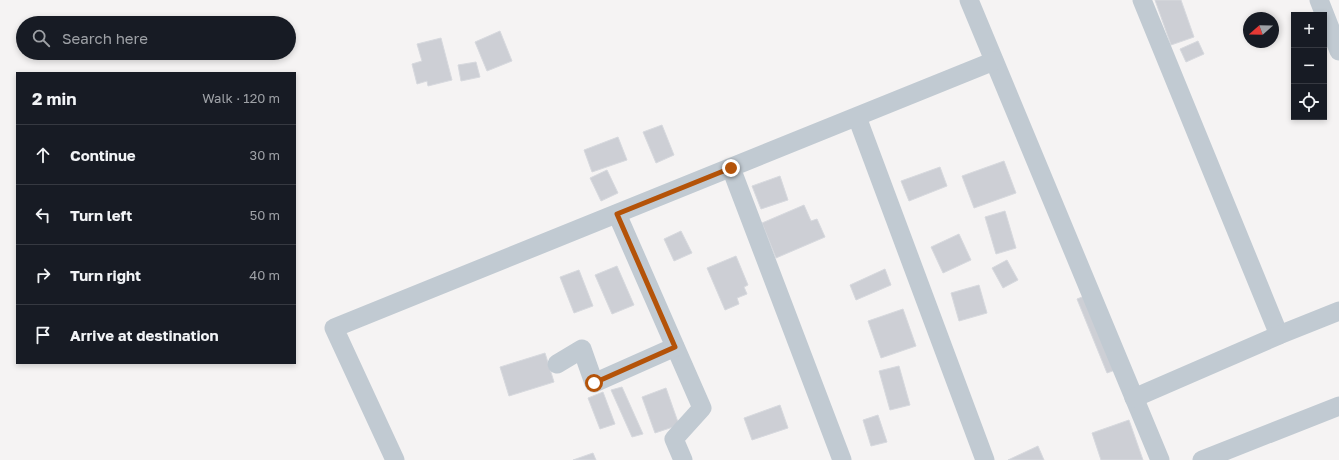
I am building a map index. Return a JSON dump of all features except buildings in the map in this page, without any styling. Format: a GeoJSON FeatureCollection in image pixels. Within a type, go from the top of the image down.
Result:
{"type":"FeatureCollection","features":[{"type":"Feature","properties":{"kind":"street"},"geometry":{"type":"LineString","coordinates":[[969,0],[1160,460]]}},
{"type":"Feature","properties":{"kind":"street"},"geometry":{"type":"LineString","coordinates":[[1142,0],[1279,335]]}},
{"type":"Feature","properties":{"kind":"street"},"geometry":{"type":"LineString","coordinates":[[1318,0],[1339,51]]}},
{"type":"Feature","properties":{"kind":"street"},"geometry":{"type":"LineString","coordinates":[[394,460],[334,328],[994,61]]}},
{"type":"Feature","properties":{"kind":"street"},"geometry":{"type":"LineString","coordinates":[[857,117],[985,460]]}},
{"type":"Feature","properties":{"kind":"street"},"geometry":{"type":"LineString","coordinates":[[731,168],[842,460]]}},
{"type":"Feature","properties":{"kind":"street"},"geometry":{"type":"LineString","coordinates":[[617,214],[702,408],[674,439],[682,460]]}},
{"type":"Feature","properties":{"kind":"street"},"geometry":{"type":"LineString","coordinates":[[1134,398],[1279,335],[1339,311]]}},
{"type":"Feature","properties":{"kind":"street"},"geometry":{"type":"LineString","coordinates":[[557,364],[582,349],[594,383],[675,347]]}},
{"type":"Feature","properties":{"kind":"street"},"geometry":{"type":"LineString","coordinates":[[1202,460],[1339,406]]}},
{"type":"Feature","properties":{"kind":"route"},"geometry":{"type":"LineString","coordinates":[[594,383],[675,347],[617,214],[731,168]]}}]}
